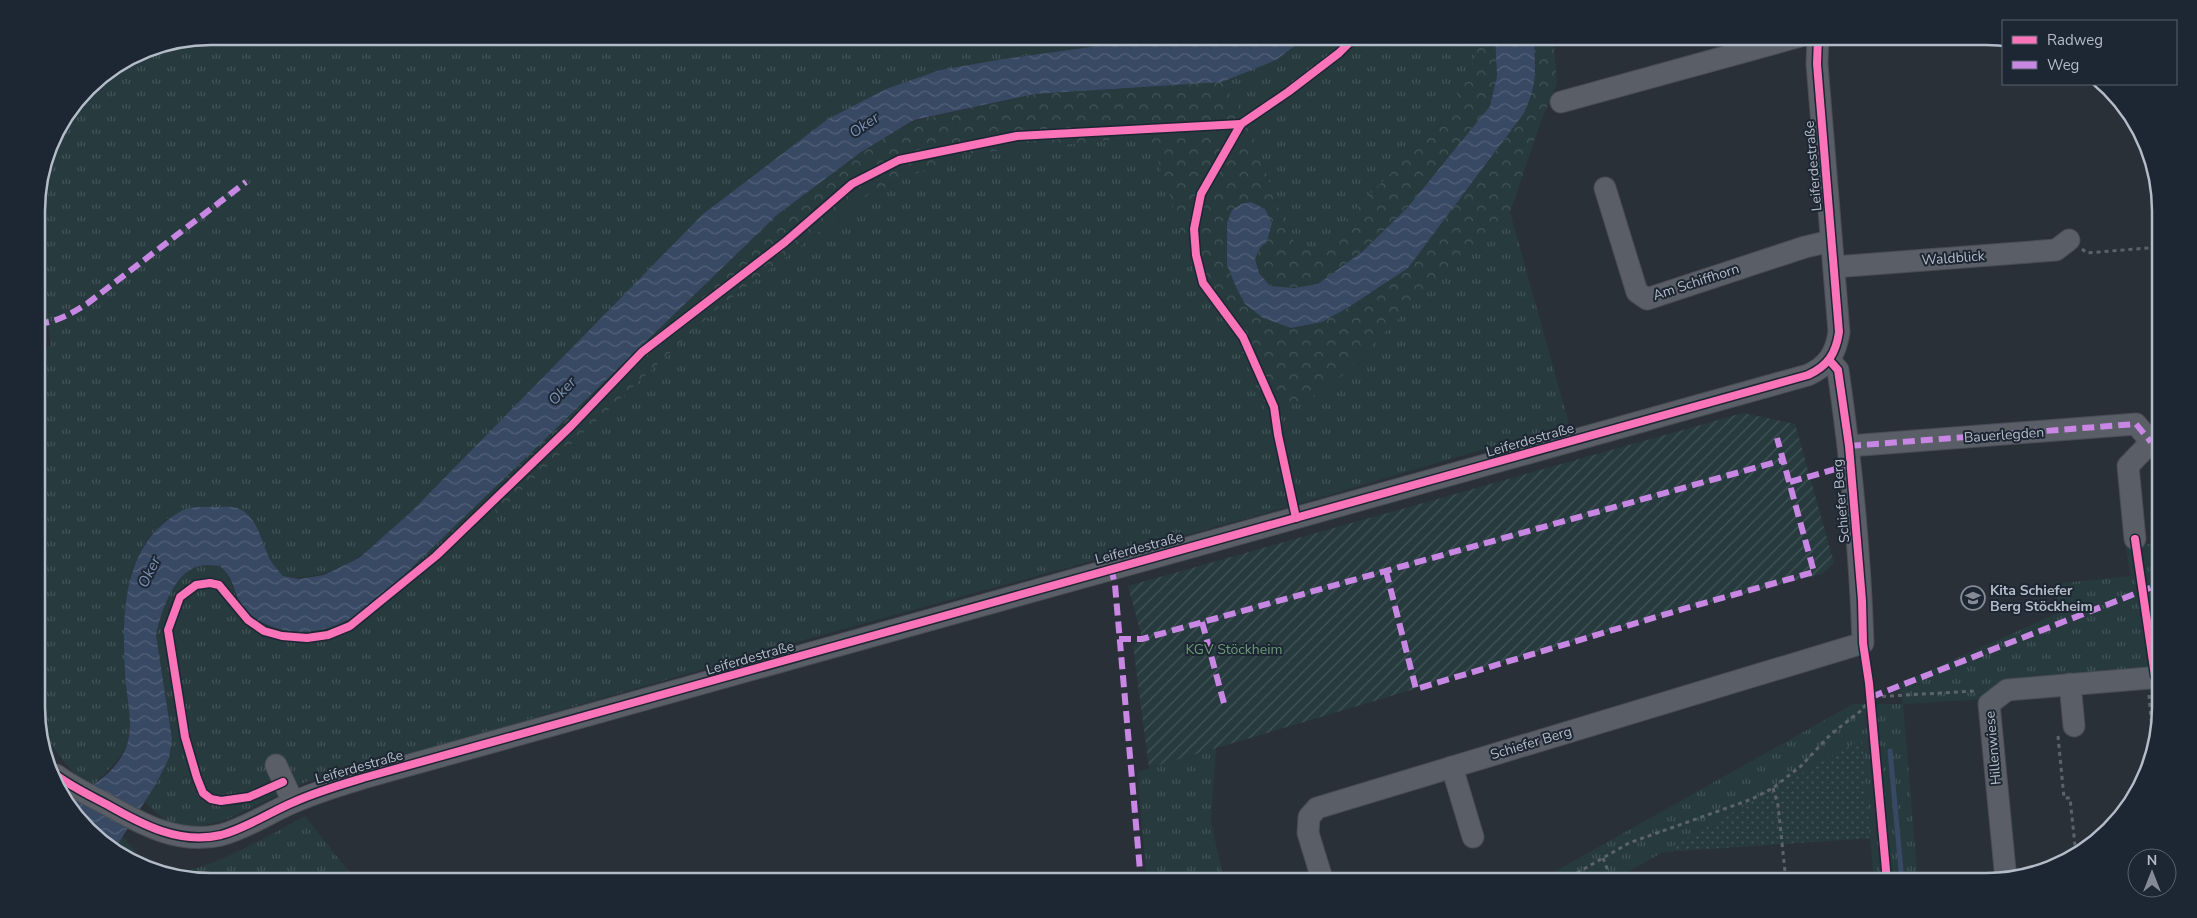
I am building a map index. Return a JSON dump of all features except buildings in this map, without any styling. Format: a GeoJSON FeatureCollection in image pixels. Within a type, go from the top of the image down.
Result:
{"type":"FeatureCollection","features":[{"type":"Feature","properties":{"kind":"street"},"geometry":{"type":"LineString","coordinates":[[1560,102],[1768,45]]}},
{"type":"Feature","properties":{"kind":"street","name":"Leiferdestraße"},"geometry":{"type":"LineString","coordinates":[[61,778],[142,824],[172,835],[206,837],[236,830],[312,794],[363,778],[1790,381],[1816,371],[1830,361],[1837,348],[1839,332],[1817,64],[1818,45]]}},
{"type":"Feature","properties":{"kind":"street","name":"Am Schiffhorn"},"geometry":{"type":"LineString","coordinates":[[1605,188],[1637,292],[1647,299],[1804,247],[1831,242]]}},
{"type":"Feature","properties":{"kind":"street","name":"Waldblick"},"geometry":{"type":"LineString","coordinates":[[1834,267],[2056,250],[2070,240]]}},
{"type":"Feature","properties":{"kind":"street","name":"Schiefer Berg"},"geometry":{"type":"LineString","coordinates":[[1320,873],[1308,833],[1309,817],[1317,808],[1863,643],[1862,600],[1849,446],[1838,370],[1830,361]]}},
{"type":"Feature","properties":{"kind":"street","name":"Bauerlegden"},"geometry":{"type":"LineString","coordinates":[[1849,446],[2136,424],[2151,442],[2128,466],[2134,539]]}},
{"type":"Feature","properties":{"kind":"street","name":"Hillenwiese"},"geometry":{"type":"LineString","coordinates":[[2005,872],[1989,704],[2007,690],[2152,677]]}},
{"type":"Feature","properties":{"kind":"street"},"geometry":{"type":"LineString","coordinates":[[2066,729],[2070,684]]}},
{"type":"Feature","properties":{"kind":"street"},"geometry":{"type":"LineString","coordinates":[[276,765],[293,802]]}},
{"type":"Feature","properties":{"kind":"street"},"geometry":{"type":"LineString","coordinates":[[1452,767],[1473,837]]}},
{"type":"Feature","properties":{"kind":"path"},"geometry":{"type":"LineString","coordinates":[[2070,240],[2087,252],[2152,248]]}},
{"type":"Feature","properties":{"kind":"path"},"geometry":{"type":"LineString","coordinates":[[1578,873],[1629,843],[1752,799],[1773,788],[1801,766],[1830,735],[1863,709],[1870,697],[1978,691]]}},
{"type":"Feature","properties":{"kind":"path"},"geometry":{"type":"LineString","coordinates":[[2066,729],[2064,798],[2070,798],[2075,847]]}},
{"type":"Feature","properties":{"kind":"path"},"geometry":{"type":"LineString","coordinates":[[1773,788],[1778,805],[1785,873]]}},
{"type":"Feature","properties":{"kind":"path"},"geometry":{"type":"LineString","coordinates":[[1603,858],[1608,873]]}},
{"type":"Feature","properties":{"kind":"green space"},"geometry":{"type":"Polygon","coordinates":[[[200,45],[1105,45],[940,70],[411,512],[383,538],[338,569],[321,575],[303,577],[283,576],[270,560],[252,518],[237,508],[185,509],[165,520],[145,542],[131,573],[126,604],[125,675],[130,716],[128,742],[121,756],[92,787],[75,774],[61,758],[48,738],[45,718],[45,350],[51,345],[45,307],[45,200],[48,178],[58,147],[67,128],[79,110],[110,79],[137,62],[178,48],[200,45]]]}},
{"type":"Feature","properties":{"kind":"green space"},"geometry":{"type":"Polygon","coordinates":[[[1296,45],[1478,45],[1476,56],[1446,119],[1366,198],[1325,245],[1299,251],[1284,224],[1249,124],[1222,82],[1276,60],[1296,45]]]}},
{"type":"Feature","properties":{"kind":"green space"},"geometry":{"type":"Polygon","coordinates":[[[1478,45],[1495,45],[1497,76],[1490,106],[1408,207],[1363,251],[1318,284],[1294,288],[1270,286],[1259,273],[1255,259],[1260,248],[1267,241],[1227,223],[1227,265],[1236,287],[1291,328],[1322,322],[1349,307],[1408,268],[1524,113],[1536,71],[1534,45],[1554,45],[1557,84],[1541,121],[1510,212],[1428,289],[1342,376],[1304,402],[1265,410],[1237,339],[1199,286],[1150,136],[958,155],[868,195],[718,308],[495,515],[498,483],[777,215],[861,152],[914,121],[1034,94],[1222,82],[1249,124],[1284,224],[1299,250],[1325,245],[1366,198],[1446,119],[1476,56],[1478,45]]]}},
{"type":"Feature","properties":{"kind":"green space"},"geometry":{"type":"Polygon","coordinates":[[[1150,136],[1199,286],[1237,339],[1265,410],[1428,289],[1510,212],[1569,424],[1284,508],[811,638],[308,781],[223,821],[183,829],[165,820],[144,802],[156,784],[172,739],[156,635],[161,615],[170,594],[176,584],[191,569],[202,565],[220,566],[229,577],[236,597],[374,604],[498,483],[496,514],[718,308],[868,195],[958,155],[1150,136]]]}},
{"type":"Feature","properties":{"kind":"green space","name":"KGV Stöckheim"},"geometry":{"type":"Polygon","coordinates":[[[1743,413],[1795,424],[1834,563],[1822,574],[1683,609],[1149,768],[1133,645],[1143,641],[1128,586],[1743,413]]]}},
{"type":"Feature","properties":{"kind":"green space"},"geometry":{"type":"Polygon","coordinates":[[[2152,544],[2152,691],[1903,704],[1899,684],[2060,612],[2054,584],[2130,576],[2126,546],[2152,544]]]}},
{"type":"Feature","properties":{"kind":"green space"},"geometry":{"type":"Polygon","coordinates":[[[1853,704],[1903,704],[1917,873],[1873,873],[1870,838],[1663,852],[1626,873],[1552,873],[1853,704]]]}},
{"type":"Feature","properties":{"kind":"green space"},"geometry":{"type":"Polygon","coordinates":[[[1862,739],[1870,838],[1663,852],[1862,739]]]}},
{"type":"Feature","properties":{"kind":"green space"},"geometry":{"type":"Polygon","coordinates":[[[1216,748],[1211,821],[1222,873],[1146,873],[1137,772],[1216,748]]]}},
{"type":"Feature","properties":{"kind":"green space"},"geometry":{"type":"Polygon","coordinates":[[[305,816],[350,873],[211,873],[185,871],[220,860],[305,816]]]}},
{"type":"Feature","properties":{"kind":"green space"},"geometry":{"type":"Polygon","coordinates":[[[122,836],[144,859],[118,844],[122,836]]]}},
{"type":"Feature","properties":{"kind":"water","name":"Oker"},"geometry":{"type":"Polygon","coordinates":[[[1105,45],[1296,45],[1276,60],[1222,82],[1034,94],[914,120],[861,152],[777,215],[374,604],[341,623],[304,632],[279,629],[257,619],[243,607],[230,578],[220,566],[202,565],[191,569],[176,584],[170,594],[161,615],[156,635],[172,739],[169,758],[156,784],[118,844],[101,832],[86,817],[72,797],[95,784],[112,769],[119,761],[128,741],[130,724],[124,650],[126,604],[130,582],[137,561],[147,542],[162,525],[188,508],[237,508],[250,517],[255,524],[271,561],[283,576],[299,579],[324,575],[359,558],[411,512],[703,214],[828,119],[886,89],[940,70],[1105,45]]]}},
{"type":"Feature","properties":{"kind":"water"},"geometry":{"type":"Polygon","coordinates":[[[1495,45],[1534,45],[1534,84],[1524,113],[1408,268],[1349,307],[1322,322],[1291,328],[1263,318],[1245,304],[1227,265],[1227,223],[1232,210],[1241,204],[1251,202],[1265,209],[1272,223],[1267,241],[1260,248],[1255,259],[1259,273],[1270,286],[1294,288],[1318,284],[1363,251],[1408,207],[1490,106],[1497,76],[1495,45]]]}},
{"type":"Feature","properties":{"kind":"waterway"},"geometry":{"type":"LineString","coordinates":[[1890,751],[1901,873]]}},
{"type":"Feature","properties":{"kind":"marked path"},"geometry":{"type":"LineString","coordinates":[[45,322],[64,317],[88,303],[246,182]]}},
{"type":"Feature","properties":{"kind":"marked path"},"geometry":{"type":"LineString","coordinates":[[1849,446],[2136,424],[2151,442]]}},
{"type":"Feature","properties":{"kind":"marked path"},"geometry":{"type":"LineString","coordinates":[[1386,571],[1416,689],[1814,572],[1777,438]]}},
{"type":"Feature","properties":{"kind":"marked path"},"geometry":{"type":"LineString","coordinates":[[1119,639],[1142,639],[1783,460]]}},
{"type":"Feature","properties":{"kind":"marked path"},"geometry":{"type":"LineString","coordinates":[[1790,482],[1850,465]]}},
{"type":"Feature","properties":{"kind":"marked path"},"geometry":{"type":"LineString","coordinates":[[1111,568],[1115,585],[1140,873]]}},
{"type":"Feature","properties":{"kind":"marked path"},"geometry":{"type":"LineString","coordinates":[[1871,697],[2152,587]]}},
{"type":"Feature","properties":{"kind":"marked path"},"geometry":{"type":"LineString","coordinates":[[1202,622],[1225,707]]}},
{"type":"Feature","properties":{"kind":"cycle path"},"geometry":{"type":"LineString","coordinates":[[1296,518],[1278,435],[1274,407],[1243,337],[1203,283],[1196,255],[1194,229],[1201,194],[1241,124],[1288,92],[1347,45]]}},
{"type":"Feature","properties":{"kind":"cycle path"},"geometry":{"type":"LineString","coordinates":[[61,778],[119,811],[161,831],[190,837],[221,835],[240,828],[302,798],[363,778],[1808,375],[1821,367],[1830,358],[1836,346],[1839,332],[1817,64],[1818,45]]}},
{"type":"Feature","properties":{"kind":"cycle path"},"geometry":{"type":"LineString","coordinates":[[283,782],[249,797],[221,801],[211,799],[203,793],[185,737],[168,630],[180,597],[196,585],[210,583],[219,585],[248,620],[264,631],[282,636],[307,638],[328,635],[350,626],[436,556],[571,426],[642,352],[785,242],[852,184],[899,160],[1017,136],[1241,124]]}},
{"type":"Feature","properties":{"kind":"cycle path"},"geometry":{"type":"LineString","coordinates":[[1830,361],[1838,370],[1849,446],[1862,600],[1863,643],[1869,683],[1886,873]]}},
{"type":"Feature","properties":{"kind":"cycle path"},"geometry":{"type":"LineString","coordinates":[[2135,539],[2152,655]]}},
{"type":"Feature","properties":{"kind":"place","name":"Kita Schiefer Berg Stöckheim"},"geometry":{"type":"Point","coordinates":[1973,598]}}]}
